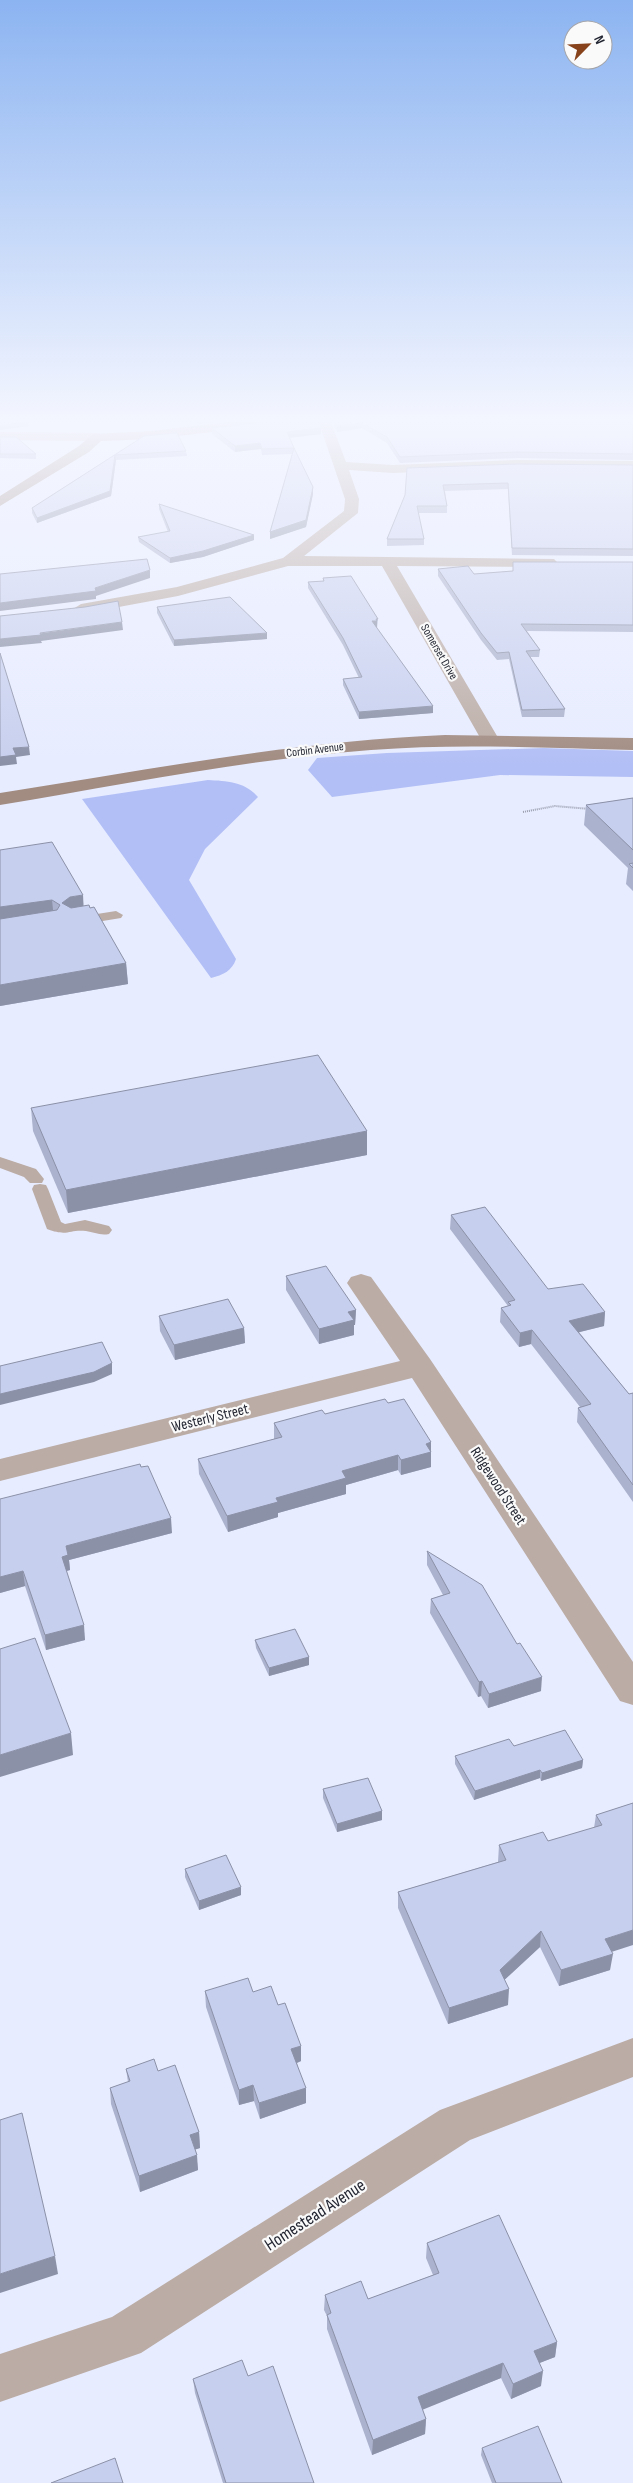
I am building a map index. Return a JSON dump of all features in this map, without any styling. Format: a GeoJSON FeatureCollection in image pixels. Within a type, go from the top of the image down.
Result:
{"type":"FeatureCollection","features":[{"type":"Feature","properties":{"kind":"main road","name":"Corbin Avenue"},"geometry":{"type":"LineString","coordinates":[[0,800],[338,747],[401,742],[491,741],[633,744]]}},
{"type":"Feature","properties":{"kind":"street"},"geometry":{"type":"LineString","coordinates":[[288,561],[325,533]]}},
{"type":"Feature","properties":{"kind":"street"},"geometry":{"type":"LineString","coordinates":[[66,610],[178,591],[288,561],[388,563],[564,562]]}},
{"type":"Feature","properties":{"kind":"street","name":"Somerset Drive"},"geometry":{"type":"LineString","coordinates":[[388,563],[491,741]]}},
{"type":"Feature","properties":{"kind":"street","name":"Ridgewood Street"},"geometry":{"type":"LineString","coordinates":[[361,1282],[419,1366],[633,1691]]}},
{"type":"Feature","properties":{"kind":"street","name":"Westerly Street"},"geometry":{"type":"LineString","coordinates":[[0,1470],[419,1366]]}},
{"type":"Feature","properties":{"kind":"street","name":"Homestead Avenue"},"geometry":{"type":"LineString","coordinates":[[0,2378],[124,2336],[455,2125],[633,2058]]}},
{"type":"Feature","properties":{"kind":"lane"},"geometry":{"type":"LineString","coordinates":[[72,922],[116,915]]}},
{"type":"Feature","properties":{"kind":"lane"},"geometry":{"type":"LineString","coordinates":[[0,1162],[30,1173],[38,1184],[53,1225],[63,1229],[85,1225],[104,1230]]}},
{"type":"Feature","properties":{"kind":"path"},"geometry":{"type":"LineString","coordinates":[[523,812],[555,806],[599,810]]}},
{"type":"Feature","properties":{"kind":"shaded area"},"geometry":{"type":"Polygon","coordinates":[[[544,748],[633,751],[633,777],[500,775],[332,797],[308,770],[317,758],[387,753],[544,748]]]}},
{"type":"Feature","properties":{"kind":"shaded area"},"geometry":{"type":"Polygon","coordinates":[[[208,780],[242,785],[258,797],[205,849],[189,880],[236,959],[232,967],[226,972],[211,978],[82,799],[208,780]]]}},
{"type":"Feature","properties":{"kind":"building"},"geometry":{"type":"Polygon","coordinates":[[[160,533],[247,533],[254,535],[203,551],[170,558],[138,537],[160,533]]]}},
{"type":"Feature","properties":{"kind":"building"},"geometry":{"type":"Polygon","coordinates":[[[390,533],[423,533],[424,539],[387,539],[390,533]]]}},
{"type":"Feature","properties":{"kind":"building"},"geometry":{"type":"Polygon","coordinates":[[[511,533],[633,533],[633,549],[512,548],[511,533]]]}},
{"type":"Feature","properties":{"kind":"building"},"geometry":{"type":"Polygon","coordinates":[[[147,559],[150,570],[95,588],[96,591],[0,603],[0,574],[147,559]]]}},
{"type":"Feature","properties":{"kind":"building"},"geometry":{"type":"Polygon","coordinates":[[[513,562],[633,562],[633,625],[521,624],[540,650],[526,651],[565,709],[522,710],[509,652],[497,653],[481,633],[438,569],[468,566],[474,574],[513,571],[513,562]]]}},
{"type":"Feature","properties":{"kind":"building"},"geometry":{"type":"Polygon","coordinates":[[[351,576],[378,619],[376,619],[377,621],[372,621],[433,706],[359,712],[343,679],[362,677],[343,638],[308,582],[324,581],[323,578],[351,576]]]}},
{"type":"Feature","properties":{"kind":"building"},"geometry":{"type":"Polygon","coordinates":[[[230,597],[267,633],[174,640],[157,607],[230,597]]]}},
{"type":"Feature","properties":{"kind":"building"},"geometry":{"type":"Polygon","coordinates":[[[118,601],[122,622],[40,633],[41,635],[0,639],[0,616],[85,607],[118,601]]]}},
{"type":"Feature","properties":{"kind":"building"},"geometry":{"type":"Polygon","coordinates":[[[0,653],[29,747],[13,748],[16,755],[0,757],[0,653]]]}},
{"type":"Feature","properties":{"kind":"building"},"geometry":{"type":"Polygon","coordinates":[[[633,798],[633,850],[586,805],[633,798]]]}},
{"type":"Feature","properties":{"kind":"building"},"geometry":{"type":"Polygon","coordinates":[[[52,842],[83,895],[70,897],[62,903],[71,908],[89,905],[90,908],[94,907],[126,963],[0,985],[0,919],[57,910],[60,905],[52,900],[0,907],[0,850],[52,842]]]}},
{"type":"Feature","properties":{"kind":"building"},"geometry":{"type":"Polygon","coordinates":[[[318,1055],[367,1131],[66,1190],[31,1108],[318,1055]]]}},
{"type":"Feature","properties":{"kind":"building"},"geometry":{"type":"Polygon","coordinates":[[[485,1207],[548,1289],[583,1284],[605,1312],[569,1321],[629,1394],[633,1393],[633,1485],[578,1408],[591,1404],[532,1330],[520,1333],[501,1308],[511,1305],[508,1302],[515,1300],[451,1215],[485,1207]]]}},
{"type":"Feature","properties":{"kind":"building"},"geometry":{"type":"Polygon","coordinates":[[[326,1266],[356,1310],[348,1312],[354,1320],[319,1329],[286,1276],[326,1266]]]}},
{"type":"Feature","properties":{"kind":"building"},"geometry":{"type":"Polygon","coordinates":[[[228,1299],[244,1328],[174,1345],[159,1316],[228,1299]]]}},
{"type":"Feature","properties":{"kind":"building"},"geometry":{"type":"Polygon","coordinates":[[[102,1342],[112,1363],[94,1372],[0,1394],[0,1366],[102,1342]]]}},
{"type":"Feature","properties":{"kind":"building"},"geometry":{"type":"Polygon","coordinates":[[[385,1399],[388,1403],[404,1399],[431,1442],[426,1444],[431,1452],[401,1460],[398,1455],[342,1471],[346,1478],[276,1498],[278,1502],[227,1516],[198,1459],[282,1437],[274,1423],[322,1410],[325,1414],[385,1399]]]}},
{"type":"Feature","properties":{"kind":"building"},"geometry":{"type":"Polygon","coordinates":[[[140,1464],[141,1467],[148,1466],[171,1518],[66,1546],[68,1555],[62,1557],[84,1625],[45,1635],[23,1571],[0,1577],[0,1499],[140,1464]]]}},
{"type":"Feature","properties":{"kind":"building"},"geometry":{"type":"Polygon","coordinates":[[[427,1551],[482,1585],[517,1644],[520,1643],[542,1677],[489,1694],[482,1681],[479,1682],[431,1599],[450,1593],[427,1551]]]}},
{"type":"Feature","properties":{"kind":"building"},"geometry":{"type":"Polygon","coordinates":[[[295,1629],[309,1657],[269,1668],[255,1640],[295,1629]]]}},
{"type":"Feature","properties":{"kind":"building"},"geometry":{"type":"Polygon","coordinates":[[[35,1638],[71,1733],[0,1755],[0,1649],[35,1638]]]}},
{"type":"Feature","properties":{"kind":"building"},"geometry":{"type":"Polygon","coordinates":[[[565,1730],[583,1760],[542,1773],[540,1770],[475,1791],[455,1756],[509,1739],[514,1746],[565,1730]]]}},
{"type":"Feature","properties":{"kind":"building"},"geometry":{"type":"Polygon","coordinates":[[[368,1778],[382,1811],[337,1824],[323,1789],[368,1778]]]}},
{"type":"Feature","properties":{"kind":"building"},"geometry":{"type":"Polygon","coordinates":[[[633,1803],[633,1930],[605,1939],[613,1954],[561,1970],[541,1931],[500,1970],[509,1989],[449,2008],[398,1892],[506,1860],[499,1845],[543,1832],[548,1841],[602,1825],[596,1815],[633,1803]]]}},
{"type":"Feature","properties":{"kind":"building"},"geometry":{"type":"Polygon","coordinates":[[[226,1855],[241,1887],[199,1901],[185,1869],[226,1855]]]}},
{"type":"Feature","properties":{"kind":"building"},"geometry":{"type":"Polygon","coordinates":[[[248,1978],[253,1992],[271,1986],[278,2005],[285,2003],[301,2046],[291,2049],[306,2088],[259,2103],[253,2085],[239,2090],[205,1991],[248,1978]]]}},
{"type":"Feature","properties":{"kind":"building"},"geometry":{"type":"Polygon","coordinates":[[[154,2059],[158,2071],[175,2065],[199,2132],[190,2135],[197,2155],[139,2176],[110,2088],[130,2081],[126,2069],[154,2059]]]}},
{"type":"Feature","properties":{"kind":"building"},"geometry":{"type":"Polygon","coordinates":[[[22,2113],[55,2256],[0,2274],[0,2120],[22,2113]]]}},
{"type":"Feature","properties":{"kind":"building"},"geometry":{"type":"Polygon","coordinates":[[[499,2215],[557,2342],[534,2351],[543,2371],[513,2384],[503,2363],[418,2397],[426,2419],[373,2440],[327,2315],[331,2313],[325,2295],[361,2281],[368,2299],[439,2273],[427,2243],[499,2215]]]}},
{"type":"Feature","properties":{"kind":"building"},"geometry":{"type":"Polygon","coordinates":[[[242,2360],[248,2376],[273,2366],[314,2483],[226,2483],[193,2379],[242,2360]]]}},
{"type":"Feature","properties":{"kind":"building"},"geometry":{"type":"Polygon","coordinates":[[[538,2426],[562,2483],[496,2483],[482,2448],[538,2426]]]}},
{"type":"Feature","properties":{"kind":"building"},"geometry":{"type":"Polygon","coordinates":[[[115,2458],[123,2483],[51,2483],[115,2458]]]}}]}
